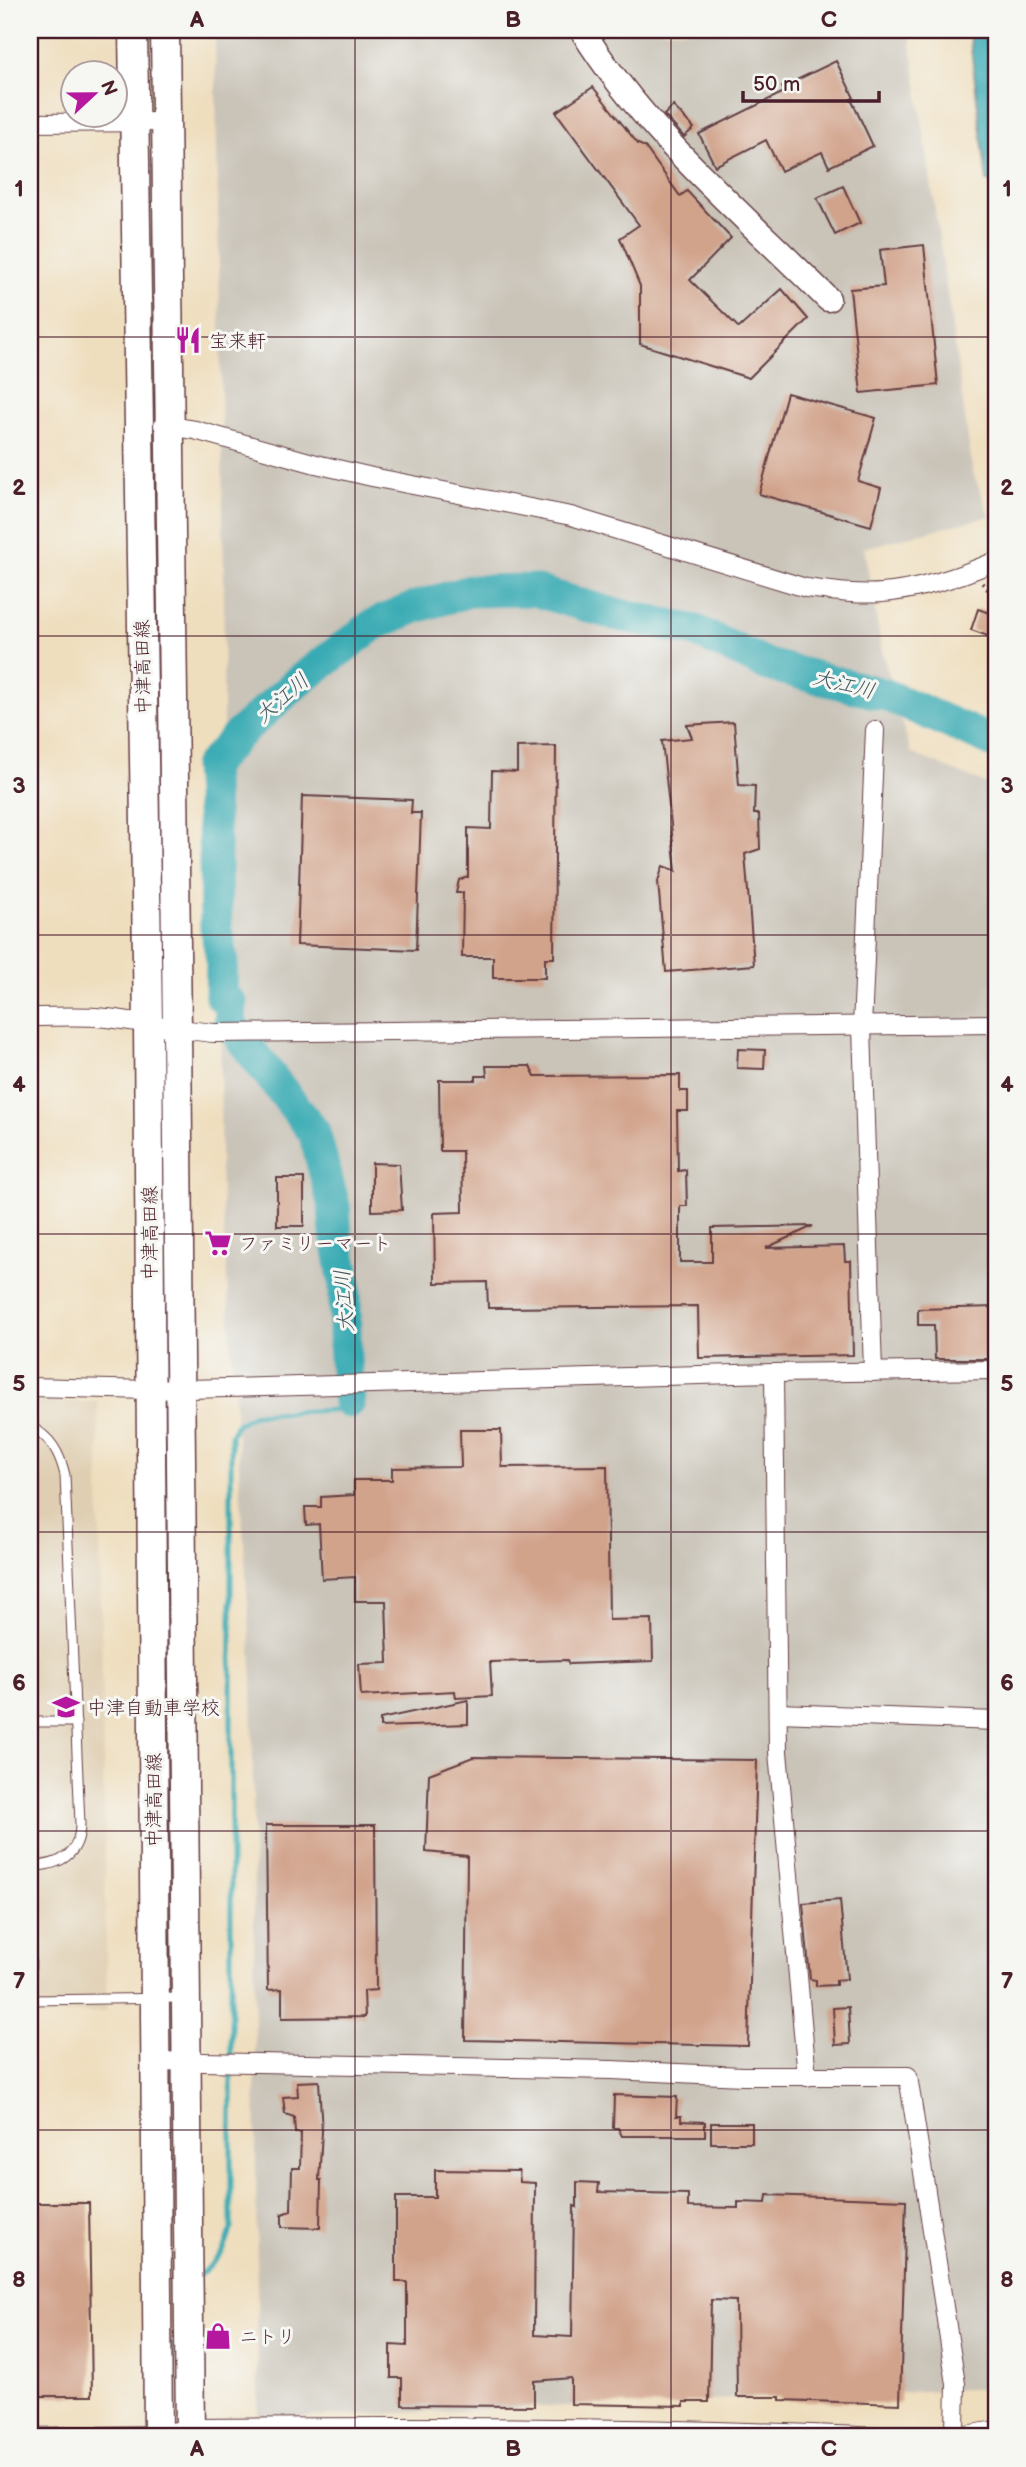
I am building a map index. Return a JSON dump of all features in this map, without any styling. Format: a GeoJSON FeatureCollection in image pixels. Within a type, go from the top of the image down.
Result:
{"type":"FeatureCollection","features":[{"type":"Feature","properties":{"kind":"main road","name":"中津高田線"},"geometry":{"type":"LineString","coordinates":[[133,30],[148,1024],[158,2436]]}},
{"type":"Feature","properties":{"kind":"main road","name":"中津高田線"},"geometry":{"type":"LineString","coordinates":[[164,30],[181,1389],[190,2433]]}},
{"type":"Feature","properties":{"kind":"street"},"geometry":{"type":"LineString","coordinates":[[582,30],[623,89],[679,151],[828,299]]}},
{"type":"Feature","properties":{"kind":"street"},"geometry":{"type":"LineString","coordinates":[[30,123],[165,122]]}},
{"type":"Feature","properties":{"kind":"street"},"geometry":{"type":"LineString","coordinates":[[138,422],[169,425],[316,464],[571,516],[806,588],[833,592],[881,593],[916,587],[996,561]]}},
{"type":"Feature","properties":{"kind":"street"},"geometry":{"type":"LineString","coordinates":[[873,1372],[862,1027],[875,730]]}},
{"type":"Feature","properties":{"kind":"street"},"geometry":{"type":"LineString","coordinates":[[30,1017],[95,1017],[215,1033],[996,1024]]}},
{"type":"Feature","properties":{"kind":"street"},"geometry":{"type":"LineString","coordinates":[[30,1387],[150,1390],[774,1373],[996,1370]]}},
{"type":"Feature","properties":{"kind":"street"},"geometry":{"type":"LineString","coordinates":[[774,1373],[778,1752],[807,2077]]}},
{"type":"Feature","properties":{"kind":"street"},"geometry":{"type":"LineString","coordinates":[[778,1713],[996,1721]]}},
{"type":"Feature","properties":{"kind":"street"},"geometry":{"type":"LineString","coordinates":[[155,2061],[585,2069],[807,2077],[908,2076],[956,2384],[955,2429],[946,2437]]}},
{"type":"Feature","properties":{"kind":"street"},"geometry":{"type":"LineString","coordinates":[[30,2437],[158,2436],[452,2426],[639,2428],[879,2437]]}},
{"type":"Feature","properties":{"kind":"street"},"geometry":{"type":"LineString","coordinates":[[954,2437],[996,2430]]}},
{"type":"Feature","properties":{"kind":"lane"},"geometry":{"type":"LineString","coordinates":[[30,1427],[52,1443],[62,1461],[65,1475],[80,1836],[76,1846],[64,1858],[47,1866],[30,1866],[31,2000],[187,1998]]}},
{"type":"Feature","properties":{"kind":"lane"},"geometry":{"type":"LineString","coordinates":[[30,1721],[76,1722]]}},
{"type":"Feature","properties":{"kind":"shaded area"},"geometry":{"type":"Polygon","coordinates":[[[215,30],[909,30],[973,473],[990,516],[864,548],[882,651],[911,753],[996,788],[996,2388],[258,2419],[252,1668],[220,1170],[224,574],[215,30]]]}},
{"type":"Feature","properties":{"kind":"shaded area","name":"中津自動車学校"},"geometry":{"type":"Polygon","coordinates":[[[30,1402],[98,1402],[107,2012],[30,2015],[30,1402]]]}},
{"type":"Feature","properties":{"kind":"water"},"geometry":{"type":"Polygon","coordinates":[[[969,30],[996,30],[996,184],[987,181],[969,30]]]}},
{"type":"Feature","properties":{"kind":"building"},"geometry":{"type":"Polygon","coordinates":[[[836,61],[873,146],[829,167],[822,152],[781,171],[766,140],[715,166],[699,134],[784,92],[782,87],[836,61]]]}},
{"type":"Feature","properties":{"kind":"building"},"geometry":{"type":"Polygon","coordinates":[[[593,87],[638,144],[645,147],[680,196],[687,191],[731,238],[690,280],[739,328],[782,289],[808,319],[749,378],[640,344],[640,286],[620,238],[639,225],[556,112],[593,87]]]}},
{"type":"Feature","properties":{"kind":"building"},"geometry":{"type":"Polygon","coordinates":[[[673,106],[694,128],[684,137],[664,115],[673,106]]]}},
{"type":"Feature","properties":{"kind":"building"},"geometry":{"type":"Polygon","coordinates":[[[843,186],[860,223],[835,235],[817,198],[843,186]]]}},
{"type":"Feature","properties":{"kind":"building"},"geometry":{"type":"Polygon","coordinates":[[[924,245],[938,385],[861,393],[850,289],[884,286],[880,250],[924,245]]]}},
{"type":"Feature","properties":{"kind":"building"},"geometry":{"type":"Polygon","coordinates":[[[787,393],[876,418],[858,481],[881,488],[871,526],[759,494],[787,393]]]}},
{"type":"Feature","properties":{"kind":"building"},"geometry":{"type":"Polygon","coordinates":[[[978,609],[996,615],[996,639],[971,630],[978,609]]]}},
{"type":"Feature","properties":{"kind":"building"},"geometry":{"type":"Polygon","coordinates":[[[734,722],[739,785],[755,786],[754,814],[759,814],[760,849],[745,854],[754,965],[666,972],[658,881],[663,866],[676,871],[662,741],[692,738],[687,725],[734,722]]]}},
{"type":"Feature","properties":{"kind":"building"},"geometry":{"type":"Polygon","coordinates":[[[556,746],[554,958],[545,958],[545,978],[493,978],[493,957],[462,957],[463,893],[456,893],[459,880],[468,877],[468,828],[491,829],[492,771],[517,772],[517,747],[556,746]]]}},
{"type":"Feature","properties":{"kind":"building"},"geometry":{"type":"Polygon","coordinates":[[[302,796],[412,800],[411,813],[421,813],[416,950],[297,945],[302,796]]]}},
{"type":"Feature","properties":{"kind":"building"},"geometry":{"type":"Polygon","coordinates":[[[738,1049],[765,1050],[764,1069],[737,1068],[738,1049]]]}},
{"type":"Feature","properties":{"kind":"building"},"geometry":{"type":"Polygon","coordinates":[[[486,1066],[530,1066],[535,1076],[680,1075],[680,1091],[688,1091],[688,1111],[677,1111],[678,1171],[686,1170],[687,1206],[680,1206],[680,1262],[712,1262],[712,1228],[813,1226],[766,1248],[844,1246],[845,1261],[851,1261],[853,1355],[699,1358],[698,1306],[488,1308],[487,1282],[435,1283],[434,1213],[463,1212],[462,1151],[440,1151],[439,1080],[476,1080],[476,1076],[487,1076],[486,1066]]]}},
{"type":"Feature","properties":{"kind":"building"},"geometry":{"type":"Polygon","coordinates":[[[372,1163],[399,1164],[402,1210],[372,1211],[372,1163]]]}},
{"type":"Feature","properties":{"kind":"building"},"geometry":{"type":"Polygon","coordinates":[[[277,1178],[304,1178],[304,1226],[277,1226],[277,1178]]]}},
{"type":"Feature","properties":{"kind":"building"},"geometry":{"type":"Polygon","coordinates":[[[996,1307],[996,1359],[935,1359],[934,1325],[918,1325],[918,1309],[996,1307]]]}},
{"type":"Feature","properties":{"kind":"building"},"geometry":{"type":"Polygon","coordinates":[[[460,1430],[501,1430],[502,1467],[607,1466],[609,1620],[652,1619],[653,1661],[569,1664],[567,1660],[490,1662],[492,1696],[456,1698],[455,1691],[361,1696],[359,1664],[388,1663],[386,1601],[355,1601],[355,1577],[322,1579],[319,1524],[306,1525],[305,1507],[321,1507],[321,1497],[354,1495],[354,1480],[392,1480],[392,1468],[461,1467],[460,1430]]]}},
{"type":"Feature","properties":{"kind":"building"},"geometry":{"type":"Polygon","coordinates":[[[468,1700],[468,1724],[380,1727],[380,1719],[468,1700]]]}},
{"type":"Feature","properties":{"kind":"building"},"geometry":{"type":"Polygon","coordinates":[[[473,1757],[757,1760],[748,2046],[465,2040],[467,1856],[426,1852],[429,1774],[473,1757]]]}},
{"type":"Feature","properties":{"kind":"building"},"geometry":{"type":"Polygon","coordinates":[[[266,1825],[375,1825],[376,1990],[364,1991],[365,2017],[282,2018],[282,1989],[268,1990],[266,1825]]]}},
{"type":"Feature","properties":{"kind":"building"},"geometry":{"type":"Polygon","coordinates":[[[840,1900],[847,1979],[836,1980],[836,1985],[816,1986],[816,1980],[810,1979],[803,1903],[840,1900]]]}},
{"type":"Feature","properties":{"kind":"building"},"geometry":{"type":"Polygon","coordinates":[[[848,2007],[850,2044],[835,2045],[833,2008],[848,2007]]]}},
{"type":"Feature","properties":{"kind":"building"},"geometry":{"type":"Polygon","coordinates":[[[319,2081],[322,2132],[320,2228],[282,2227],[282,2214],[291,2211],[292,2168],[300,2168],[301,2133],[295,2133],[294,2117],[285,2114],[283,2097],[298,2096],[297,2082],[319,2081]]]}},
{"type":"Feature","properties":{"kind":"building"},"geometry":{"type":"Polygon","coordinates":[[[614,2095],[677,2097],[676,2116],[681,2116],[681,2121],[705,2122],[705,2136],[622,2136],[618,2128],[613,2128],[614,2095]]]}},
{"type":"Feature","properties":{"kind":"building"},"geometry":{"type":"Polygon","coordinates":[[[711,2123],[752,2123],[752,2143],[711,2143],[711,2123]]]}},
{"type":"Feature","properties":{"kind":"building"},"geometry":{"type":"Polygon","coordinates":[[[435,2170],[519,2171],[520,2182],[535,2183],[534,2335],[572,2337],[574,2206],[577,2207],[577,2182],[599,2183],[598,2192],[688,2194],[688,2207],[738,2208],[738,2202],[766,2203],[767,2195],[906,2200],[900,2404],[737,2397],[736,2301],[711,2300],[709,2402],[684,2402],[684,2406],[571,2404],[571,2378],[534,2381],[534,2406],[402,2405],[402,2378],[391,2378],[391,2345],[407,2346],[407,2282],[396,2282],[396,2197],[435,2197],[435,2170]]]}},
{"type":"Feature","properties":{"kind":"building"},"geometry":{"type":"Polygon","coordinates":[[[30,2203],[89,2203],[92,2396],[30,2396],[30,2203]]]}},
{"type":"Feature","properties":{"kind":"waterway","name":"大江川"},"geometry":{"type":"LineString","coordinates":[[349,1402],[345,1360],[345,1282],[334,1206],[314,1132],[230,1024],[231,1004],[221,996],[222,959],[216,928],[215,855],[209,767],[240,733],[295,684],[373,625],[416,607],[470,591],[533,590],[610,613],[696,631],[768,665],[886,695],[996,743]]}},
{"type":"Feature","properties":{"kind":"waterway"},"geometry":{"type":"LineString","coordinates":[[199,2275],[220,2255],[231,2229],[231,1435],[236,1425],[254,1414],[333,1410],[349,1402]]}},
{"type":"Feature","properties":{"kind":"waterway"},"geometry":{"type":"LineString","coordinates":[[171,2345],[173,2370]]}},
{"type":"Feature","properties":{"kind":"place","name":"宝来軒"},"geometry":{"type":"Point","coordinates":[188,340]}},
{"type":"Feature","properties":{"kind":"place","name":"ファミリーマート"},"geometry":{"type":"Point","coordinates":[218,1243]}},
{"type":"Feature","properties":{"kind":"place","name":"中津自動車学校"},"geometry":{"type":"Point","coordinates":[66,1707]}},
{"type":"Feature","properties":{"kind":"place","name":"ニトリ"},"geometry":{"type":"Point","coordinates":[218,2336]}}]}
